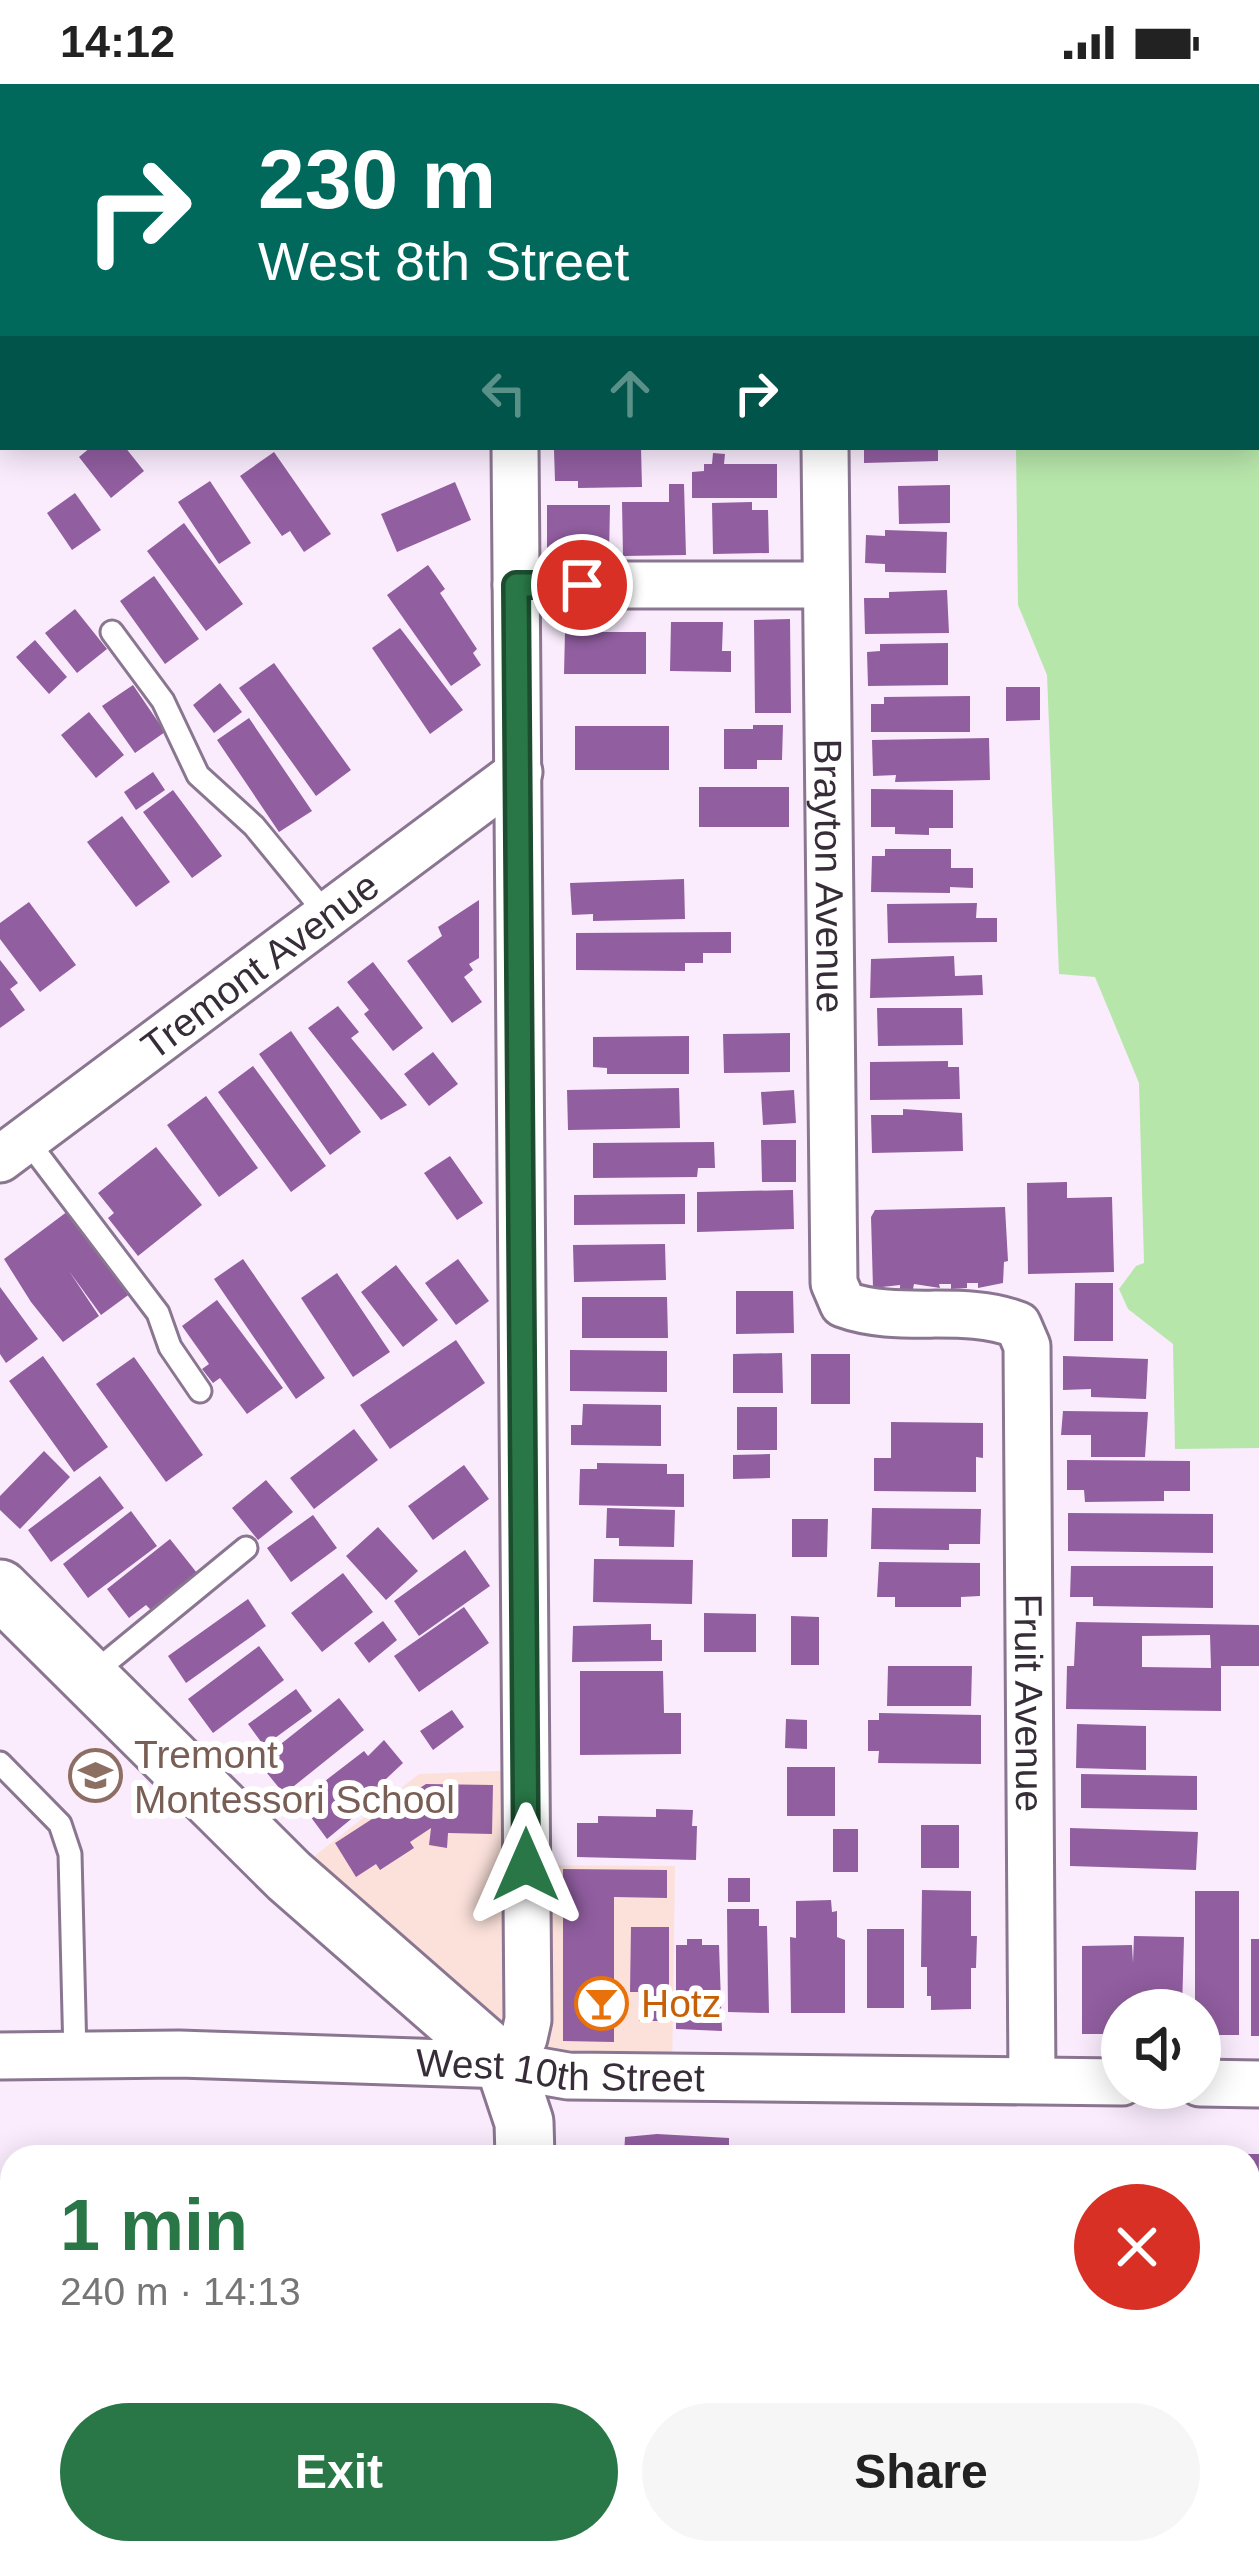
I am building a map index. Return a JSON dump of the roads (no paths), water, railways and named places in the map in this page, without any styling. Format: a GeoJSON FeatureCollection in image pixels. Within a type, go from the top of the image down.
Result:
{"type":"FeatureCollection","features":[{"type":"Feature","properties":{"kind":"street"},"geometry":{"type":"LineString","coordinates":[[506,2065],[524,2038],[528,2020],[515,450]]}},
{"type":"Feature","properties":{"kind":"street","name":"Brayton Avenue"},"geometry":{"type":"LineString","coordinates":[[825,450],[834,1283],[843,1304],[869,1314],[995,1316],[1018,1325]]}},
{"type":"Feature","properties":{"kind":"street"},"geometry":{"type":"LineString","coordinates":[[516,585],[826,585]]}},
{"type":"Feature","properties":{"kind":"street","name":"Tremont Avenue"},"geometry":{"type":"LineString","coordinates":[[10,1143],[519,772]]}},
{"type":"Feature","properties":{"kind":"street","name":"Fruit Avenue"},"geometry":{"type":"LineString","coordinates":[[1018,1325],[1027,1346],[1032,2080]]}},
{"type":"Feature","properties":{"kind":"street"},"geometry":{"type":"LineString","coordinates":[[0,1589],[289,1876],[506,2065],[524,2122],[525,2145]]}},
{"type":"Feature","properties":{"kind":"street","name":"West 10th Street"},"geometry":{"type":"LineString","coordinates":[[0,2056],[179,2054],[506,2065],[568,2076],[1101,2082]]}},
{"type":"Feature","properties":{"kind":"street"},"geometry":{"type":"LineString","coordinates":[[1221,2083],[1259,2084]]}},
{"type":"Feature","properties":{"kind":"lane"},"geometry":{"type":"LineString","coordinates":[[112,632],[163,701],[198,775],[254,826],[327,915]]}},
{"type":"Feature","properties":{"kind":"lane"},"geometry":{"type":"LineString","coordinates":[[10,1143],[158,1313],[170,1347],[200,1391]]}},
{"type":"Feature","properties":{"kind":"lane"},"geometry":{"type":"LineString","coordinates":[[90,1676],[246,1548]]}},
{"type":"Feature","properties":{"kind":"lane"},"geometry":{"type":"LineString","coordinates":[[0,1763],[60,1824],[70,1854],[75,2055]]}},
{"type":"Feature","properties":{"kind":"place","name":"Tremont Montessori School"},"geometry":{"type":"Point","coordinates":[95,1776]}},
{"type":"Feature","properties":{"kind":"place","name":"Hotz"},"geometry":{"type":"Point","coordinates":[602,2003]}}]}
